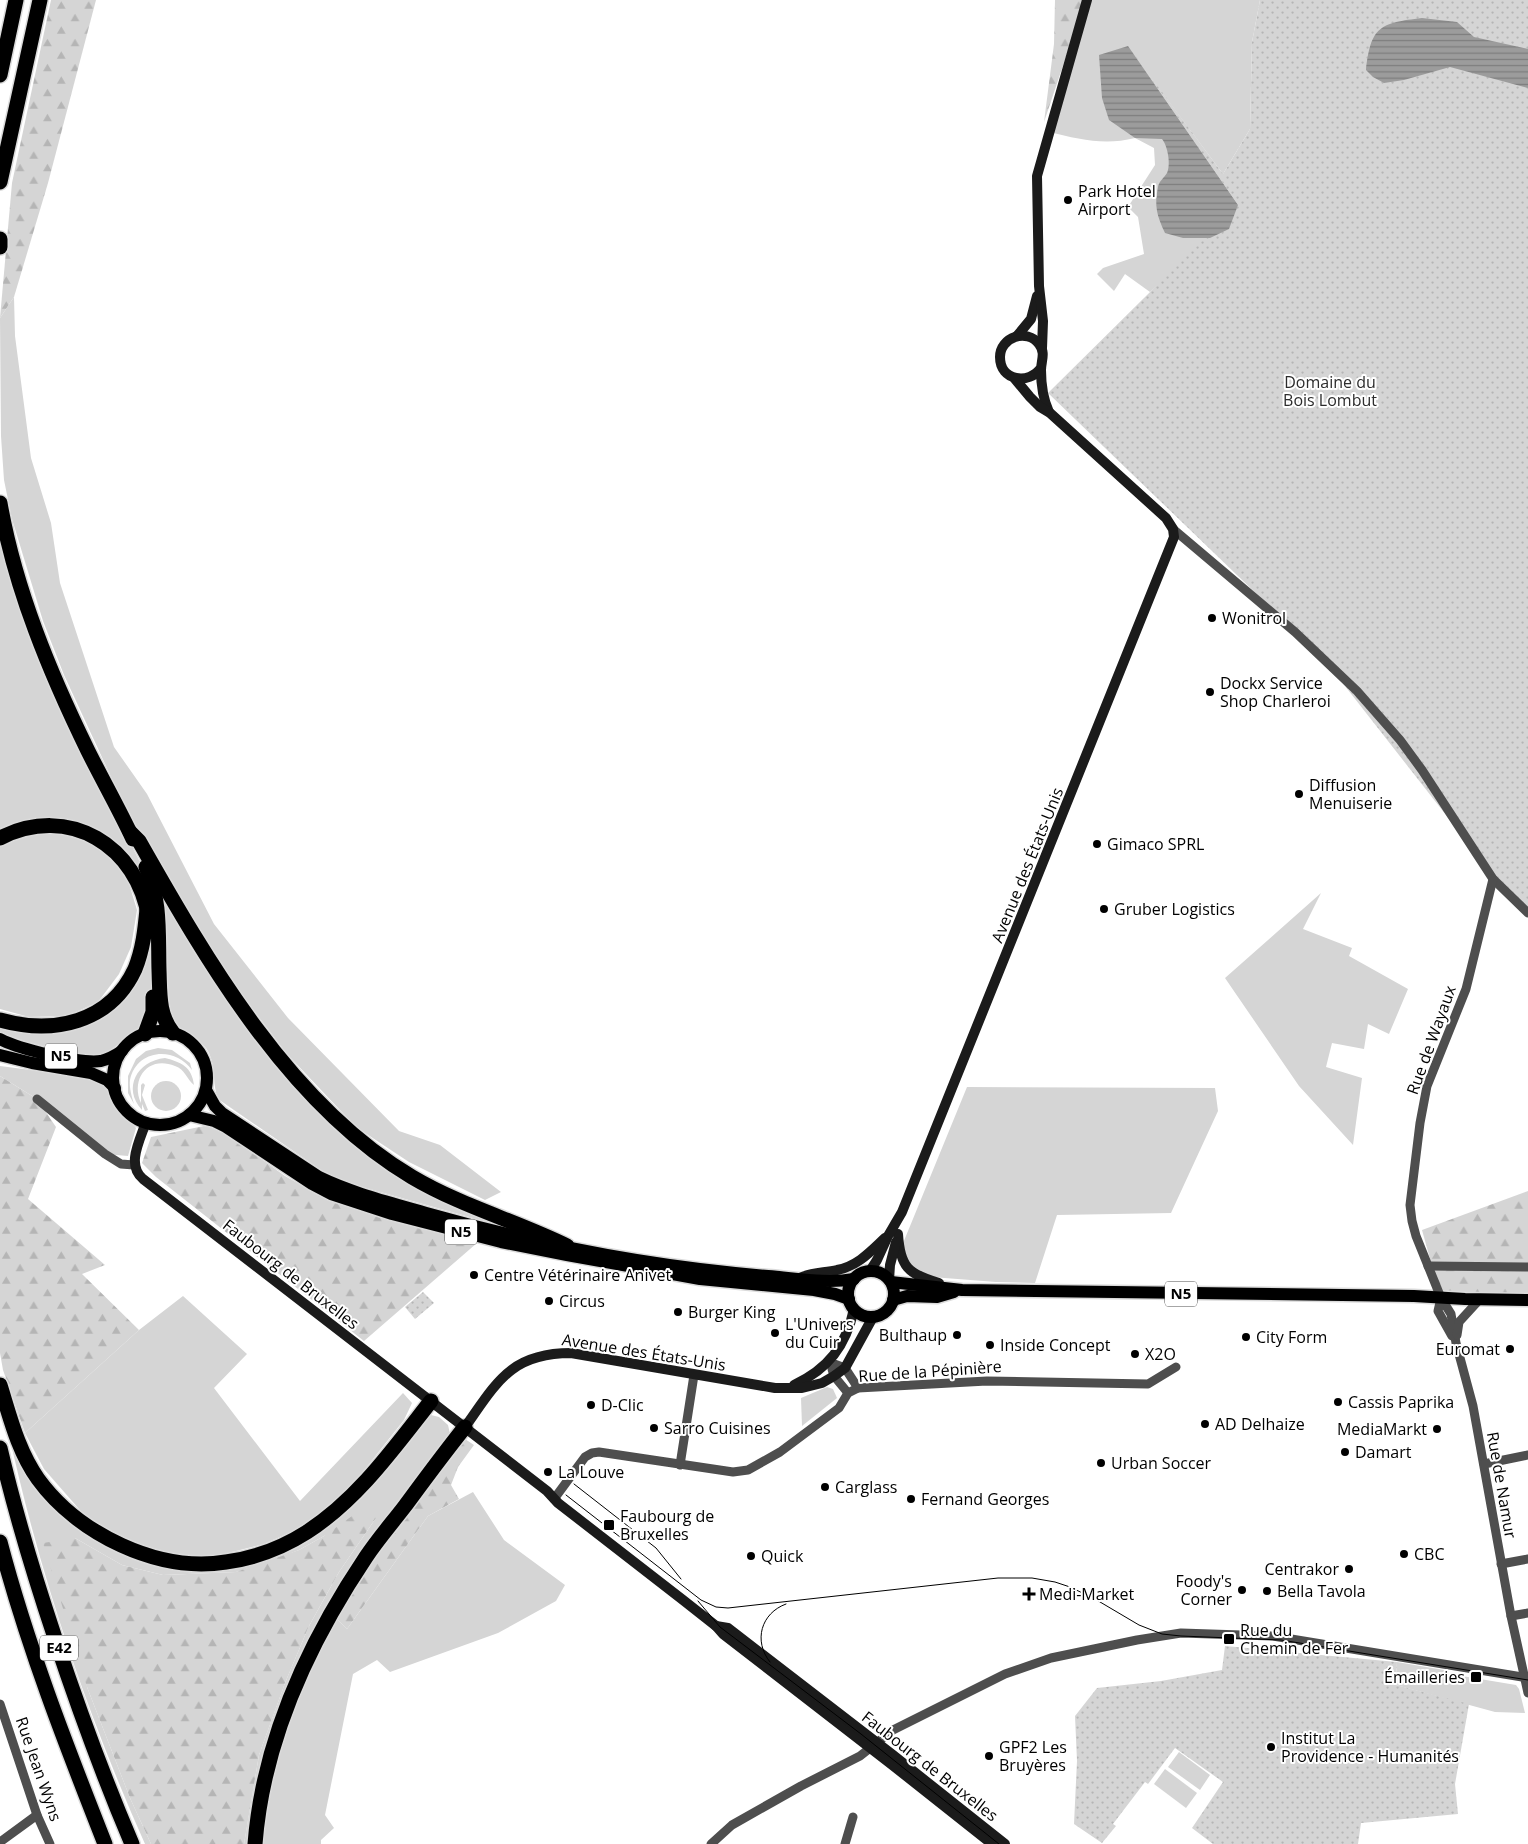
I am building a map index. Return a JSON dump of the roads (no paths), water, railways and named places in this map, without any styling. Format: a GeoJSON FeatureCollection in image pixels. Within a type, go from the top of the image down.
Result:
{"type":"FeatureCollection","features":[{"type":"Feature","properties":{"kind":"highway"},"geometry":{"type":"LineString","coordinates":[[0,75],[16,0]]}},
{"type":"Feature","properties":{"kind":"highway"},"geometry":{"type":"LineString","coordinates":[[0,182],[40,0]]}},
{"type":"Feature","properties":{"kind":"highway"},"geometry":{"type":"LineString","coordinates":[[0,239],[0,248]]}},
{"type":"Feature","properties":{"kind":"highway"},"geometry":{"type":"LineString","coordinates":[[0,503],[18,576],[39,638],[84,743],[130,832],[150,877],[155,896],[157,919],[161,1011],[173,1033]]}},
{"type":"Feature","properties":{"kind":"highway"},"geometry":{"type":"LineString","coordinates":[[0,838],[34,826],[55,826],[74,829],[94,836],[110,846],[131,868],[140,885],[147,907],[151,934],[153,1003],[151,1019],[145,1034]]}},
{"type":"Feature","properties":{"kind":"highway"},"geometry":{"type":"LineString","coordinates":[[130,832],[139,841],[183,918],[252,1023],[326,1110],[366,1146],[412,1177],[452,1198],[538,1232],[567,1246]]}},
{"type":"Feature","properties":{"kind":"highway"},"geometry":{"type":"LineString","coordinates":[[0,1020],[42,1026],[62,1024],[90,1016],[106,1007],[121,991],[135,969],[145,936],[147,907]]}},
{"type":"Feature","properties":{"kind":"highway"},"geometry":{"type":"LineString","coordinates":[[0,1385],[20,1446],[38,1478],[57,1500],[79,1520],[101,1535],[126,1547],[157,1558],[194,1563],[225,1563],[258,1556],[284,1546],[308,1532],[337,1511],[371,1477],[431,1401]]}},
{"type":"Feature","properties":{"kind":"highway"},"geometry":{"type":"LineString","coordinates":[[255,1844],[258,1818],[276,1740],[290,1697],[309,1655],[331,1613],[366,1556],[465,1427]]}},
{"type":"Feature","properties":{"kind":"highway","name":"E42"},"geometry":{"type":"LineString","coordinates":[[0,1448],[29,1559],[47,1613],[93,1750],[132,1844]]}},
{"type":"Feature","properties":{"kind":"highway","name":"E42"},"geometry":{"type":"LineString","coordinates":[[0,1542],[3,1562],[68,1749],[105,1844]]}},
{"type":"Feature","properties":{"kind":"main road"},"geometry":{"type":"LineString","coordinates":[[145,1034],[164,1031],[173,1033],[194,1045],[201,1055],[206,1066],[206,1090],[202,1100],[189,1115]]}},
{"type":"Feature","properties":{"kind":"main road","name":"N5"},"geometry":{"type":"LineString","coordinates":[[145,1034],[128,1044],[122,1051],[116,1063],[114,1075],[118,1098],[124,1108],[132,1115],[146,1122],[164,1125],[189,1115],[214,1121],[312,1184],[331,1194],[392,1214],[501,1242],[576,1257],[700,1279],[814,1290],[835,1294],[851,1304],[862,1315],[873,1317]]}},
{"type":"Feature","properties":{"kind":"main road","name":"N5"},"geometry":{"type":"LineString","coordinates":[[0,1039],[11,1045],[82,1060],[112,1058],[122,1051]]}},
{"type":"Feature","properties":{"kind":"main road","name":"N5"},"geometry":{"type":"LineString","coordinates":[[0,1055],[32,1063],[91,1073],[106,1080],[115,1088]]}},
{"type":"Feature","properties":{"kind":"main road","name":"N5"},"geometry":{"type":"LineString","coordinates":[[206,1090],[215,1106],[230,1119],[319,1177],[335,1184],[448,1219],[567,1246],[704,1270],[837,1282],[854,1279],[870,1271],[879,1272],[890,1281],[962,1290],[1414,1296],[1528,1300]]}},
{"type":"Feature","properties":{"kind":"main road"},"geometry":{"type":"LineString","coordinates":[[851,1304],[848,1290],[854,1279]]}},
{"type":"Feature","properties":{"kind":"main road"},"geometry":{"type":"LineString","coordinates":[[873,1317],[886,1311],[893,1300],[890,1281]]}},
{"type":"Feature","properties":{"kind":"main road","name":"N5"},"geometry":{"type":"LineString","coordinates":[[893,1300],[907,1296],[937,1296],[962,1290]]}},
{"type":"Feature","properties":{"kind":"street"},"geometry":{"type":"LineString","coordinates":[[1050,413],[1043,396],[1041,368],[1044,358],[1042,348],[1043,320],[1039,286],[1036,187],[1039,165],[1087,0]]}},
{"type":"Feature","properties":{"kind":"street"},"geometry":{"type":"LineString","coordinates":[[1039,286],[1031,319],[1017,336],[1005,343],[1000,353],[1000,360],[1005,372],[1015,379],[1035,402],[1050,413],[1166,518],[1173,529],[1295,632],[1357,690],[1400,740],[1422,770],[1493,879],[1528,914]]}},
{"type":"Feature","properties":{"kind":"street"},"geometry":{"type":"LineString","coordinates":[[1017,336],[1028,336],[1034,339],[1042,348]]}},
{"type":"Feature","properties":{"kind":"street"},"geometry":{"type":"LineString","coordinates":[[1015,379],[1030,378],[1041,368]]}},
{"type":"Feature","properties":{"kind":"street","name":"Avenue des États-Unis"},"geometry":{"type":"LineString","coordinates":[[870,1271],[893,1235],[1172,543],[1174,537],[1173,529]]}},
{"type":"Feature","properties":{"kind":"street","name":"Rue de Wayaux"},"geometry":{"type":"LineString","coordinates":[[1456,1343],[1438,1311],[1441,1298],[1412,1221],[1410,1205],[1421,1113],[1427,1086],[1466,989],[1493,879]]}},
{"type":"Feature","properties":{"kind":"street"},"geometry":{"type":"LineString","coordinates":[[36,1099],[105,1154],[121,1164],[134,1165],[146,1122]]}},
{"type":"Feature","properties":{"kind":"street","name":"Faubourg de Bruxelles"},"geometry":{"type":"LineString","coordinates":[[134,1165],[136,1172],[142,1179],[547,1491],[554,1499],[716,1626],[723,1634],[1005,1844]]}},
{"type":"Feature","properties":{"kind":"street"},"geometry":{"type":"LineString","coordinates":[[799,1279],[807,1274],[839,1270],[857,1262],[893,1235],[899,1253],[907,1268],[924,1279],[962,1290]]}},
{"type":"Feature","properties":{"kind":"street","name":"Avenue des États-Unis"},"geometry":{"type":"LineString","coordinates":[[890,1281],[893,1235]]}},
{"type":"Feature","properties":{"kind":"street"},"geometry":{"type":"LineString","coordinates":[[1428,1266],[1528,1267]]}},
{"type":"Feature","properties":{"kind":"street","name":"Rue de Namur"},"geometry":{"type":"LineString","coordinates":[[1480,1299],[1459,1322],[1456,1343],[1473,1406],[1501,1564],[1528,1693]]}},
{"type":"Feature","properties":{"kind":"street","name":"Avenue des États-Unis"},"geometry":{"type":"LineString","coordinates":[[790,1387],[808,1379],[829,1362],[850,1325],[851,1304]]}},
{"type":"Feature","properties":{"kind":"street","name":"Avenue des États-Unis"},"geometry":{"type":"LineString","coordinates":[[465,1427],[493,1387],[506,1373],[537,1356],[553,1353],[571,1353],[775,1388],[811,1386],[834,1376],[845,1368],[873,1317]]}},
{"type":"Feature","properties":{"kind":"street"},"geometry":{"type":"LineString","coordinates":[[829,1362],[845,1368],[858,1388]]}},
{"type":"Feature","properties":{"kind":"street"},"geometry":{"type":"LineString","coordinates":[[829,1362],[834,1376],[848,1393]]}},
{"type":"Feature","properties":{"kind":"street","name":"Rue de la Pépinière"},"geometry":{"type":"LineString","coordinates":[[554,1499],[583,1460],[592,1453],[599,1452],[733,1472],[748,1470],[780,1452],[839,1408],[848,1393],[858,1388],[986,1380],[1148,1384],[1176,1367]]}},
{"type":"Feature","properties":{"kind":"street"},"geometry":{"type":"LineString","coordinates":[[680,1465],[694,1375]]}},
{"type":"Feature","properties":{"kind":"street"},"geometry":{"type":"LineString","coordinates":[[1484,1464],[1528,1456]]}},
{"type":"Feature","properties":{"kind":"street"},"geometry":{"type":"LineString","coordinates":[[1501,1564],[1528,1559]]}},
{"type":"Feature","properties":{"kind":"street"},"geometry":{"type":"LineString","coordinates":[[1511,1616],[1528,1613]]}},
{"type":"Feature","properties":{"kind":"street"},"geometry":{"type":"LineString","coordinates":[[711,1844],[732,1824],[860,1756],[893,1730],[1005,1674],[1051,1658],[1137,1640],[1180,1633],[1274,1636],[1526,1677]]}},
{"type":"Feature","properties":{"kind":"street","name":"Rue Jean Wyns"},"geometry":{"type":"LineString","coordinates":[[0,1704],[37,1815],[50,1844]]}},
{"type":"Feature","properties":{"kind":"street","name":"Faubourg de Bruxelles"},"geometry":{"type":"LineString","coordinates":[[874,1745],[992,1844]]}},
{"type":"Feature","properties":{"kind":"street"},"geometry":{"type":"LineString","coordinates":[[0,1842],[37,1815]]}},
{"type":"Feature","properties":{"kind":"street"},"geometry":{"type":"LineString","coordinates":[[845,1844],[853,1817]]}},
{"type":"Feature","properties":{"kind":"tram line"},"geometry":{"type":"LineString","coordinates":[[574,1484],[656,1548],[681,1579]]}},
{"type":"Feature","properties":{"kind":"tram line"},"geometry":{"type":"LineString","coordinates":[[566,1495],[701,1600],[716,1607],[728,1608],[998,1578],[1032,1578],[1070,1587],[1095,1599],[1139,1625],[1162,1634],[1281,1640],[1528,1680]]}},
{"type":"Feature","properties":{"kind":"tram line"},"geometry":{"type":"LineString","coordinates":[[698,1601],[720,1627],[861,1734],[999,1844]]}},
{"type":"Feature","properties":{"kind":"tram line"},"geometry":{"type":"LineString","coordinates":[[770,1662],[762,1645],[762,1629],[765,1621],[771,1614],[777,1608],[786,1604]]}},
{"type":"Feature","properties":{"kind":"place","name":"Park Hotel Airport"},"geometry":{"type":"Point","coordinates":[1068,200]}},
{"type":"Feature","properties":{"kind":"place","name":"Wonitrol"},"geometry":{"type":"Point","coordinates":[1212,618]}},
{"type":"Feature","properties":{"kind":"place","name":"Dockx Service Shop Charleroi"},"geometry":{"type":"Point","coordinates":[1210,692]}},
{"type":"Feature","properties":{"kind":"place","name":"Diffusion Menuiserie"},"geometry":{"type":"Point","coordinates":[1299,794]}},
{"type":"Feature","properties":{"kind":"place","name":"Gimaco SPRL"},"geometry":{"type":"Point","coordinates":[1097,844]}},
{"type":"Feature","properties":{"kind":"place","name":"Gruber Logistics"},"geometry":{"type":"Point","coordinates":[1104,909]}},
{"type":"Feature","properties":{"kind":"place","name":"Centre Vétérinaire Anivet"},"geometry":{"type":"Point","coordinates":[474,1275]}},
{"type":"Feature","properties":{"kind":"place","name":"Circus"},"geometry":{"type":"Point","coordinates":[549,1301]}},
{"type":"Feature","properties":{"kind":"place","name":"Burger King"},"geometry":{"type":"Point","coordinates":[678,1312]}},
{"type":"Feature","properties":{"kind":"place","name":"L'Univers du Cuir"},"geometry":{"type":"Point","coordinates":[775,1333]}},
{"type":"Feature","properties":{"kind":"place","name":"Bulthaup"},"geometry":{"type":"Point","coordinates":[957,1335]}},
{"type":"Feature","properties":{"kind":"place","name":"City Form"},"geometry":{"type":"Point","coordinates":[1246,1337]}},
{"type":"Feature","properties":{"kind":"place","name":"Inside Concept"},"geometry":{"type":"Point","coordinates":[990,1345]}},
{"type":"Feature","properties":{"kind":"place","name":"Euromat"},"geometry":{"type":"Point","coordinates":[1510,1349]}},
{"type":"Feature","properties":{"kind":"place","name":"X2O"},"geometry":{"type":"Point","coordinates":[1135,1354]}},
{"type":"Feature","properties":{"kind":"place","name":"Cassis Paprika"},"geometry":{"type":"Point","coordinates":[1338,1402]}},
{"type":"Feature","properties":{"kind":"place","name":"D-Clic"},"geometry":{"type":"Point","coordinates":[591,1405]}},
{"type":"Feature","properties":{"kind":"place","name":"AD Delhaize"},"geometry":{"type":"Point","coordinates":[1205,1424]}},
{"type":"Feature","properties":{"kind":"place","name":"Sarro Cuisines"},"geometry":{"type":"Point","coordinates":[654,1428]}},
{"type":"Feature","properties":{"kind":"place","name":"MediaMarkt"},"geometry":{"type":"Point","coordinates":[1437,1429]}},
{"type":"Feature","properties":{"kind":"place","name":"Damart"},"geometry":{"type":"Point","coordinates":[1345,1452]}},
{"type":"Feature","properties":{"kind":"place","name":"Urban Soccer"},"geometry":{"type":"Point","coordinates":[1101,1463]}},
{"type":"Feature","properties":{"kind":"place","name":"La Louve"},"geometry":{"type":"Point","coordinates":[548,1472]}},
{"type":"Feature","properties":{"kind":"place","name":"Carglass"},"geometry":{"type":"Point","coordinates":[825,1487]}},
{"type":"Feature","properties":{"kind":"place","name":"Fernand Georges"},"geometry":{"type":"Point","coordinates":[911,1499]}},
{"type":"Feature","properties":{"kind":"place","name":"Faubourg de Bruxelles"},"geometry":{"type":"Point","coordinates":[609,1525]}},
{"type":"Feature","properties":{"kind":"place","name":"CBC"},"geometry":{"type":"Point","coordinates":[1404,1554]}},
{"type":"Feature","properties":{"kind":"place","name":"Quick"},"geometry":{"type":"Point","coordinates":[751,1556]}},
{"type":"Feature","properties":{"kind":"place","name":"Centrakor"},"geometry":{"type":"Point","coordinates":[1349,1569]}},
{"type":"Feature","properties":{"kind":"place","name":"Foody's Corner"},"geometry":{"type":"Point","coordinates":[1242,1590]}},
{"type":"Feature","properties":{"kind":"place","name":"Bella Tavola"},"geometry":{"type":"Point","coordinates":[1267,1591]}},
{"type":"Feature","properties":{"kind":"place","name":"Medi-Market"},"geometry":{"type":"Point","coordinates":[1029,1594]}},
{"type":"Feature","properties":{"kind":"place","name":"Rue du Chemin de Fer"},"geometry":{"type":"Point","coordinates":[1229,1639]}},
{"type":"Feature","properties":{"kind":"place","name":"Émailleries"},"geometry":{"type":"Point","coordinates":[1476,1677]}},
{"type":"Feature","properties":{"kind":"place","name":"Institut La Providence - Humanités"},"geometry":{"type":"Point","coordinates":[1271,1747]}},
{"type":"Feature","properties":{"kind":"place","name":"GPF2 Les Bruyères"},"geometry":{"type":"Point","coordinates":[989,1756]}},
{"type":"Feature","properties":{"kind":"park label","name":"Domaine du Bois Lombut"},"geometry":{"type":"Point","coordinates":[1330,391]}}]}
